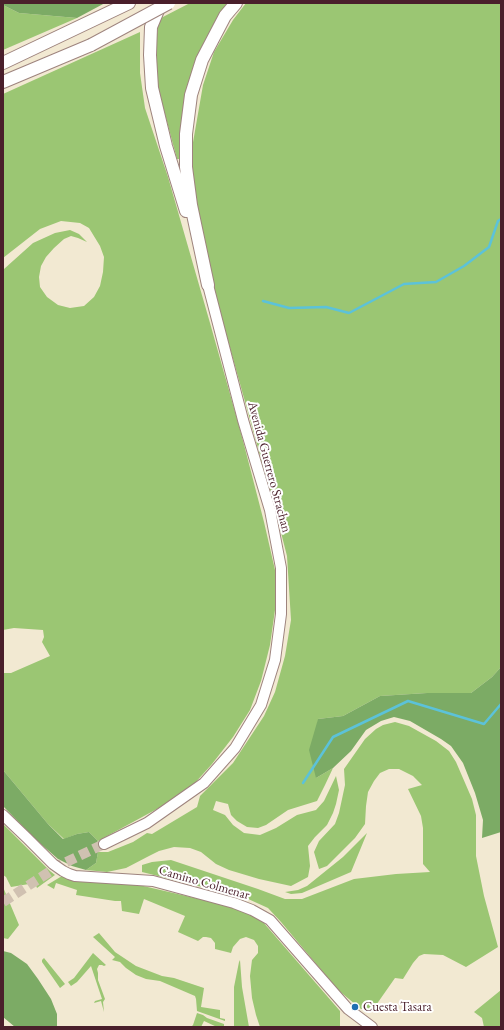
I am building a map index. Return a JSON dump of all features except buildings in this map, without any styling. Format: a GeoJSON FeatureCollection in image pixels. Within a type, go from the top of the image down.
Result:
{"type":"FeatureCollection","features":[{"type":"Feature","properties":{"kind":"highway"},"geometry":{"type":"LineString","coordinates":[[3,63],[129,3]]}},
{"type":"Feature","properties":{"kind":"highway"},"geometry":{"type":"LineString","coordinates":[[161,3],[151,27],[150,55],[152,88],[166,146],[208,285]]}},
{"type":"Feature","properties":{"kind":"highway"},"geometry":{"type":"LineString","coordinates":[[3,82],[91,45],[169,3]]}},
{"type":"Feature","properties":{"kind":"highway"},"geometry":{"type":"LineString","coordinates":[[208,285],[191,205],[186,167],[186,134],[191,95],[202,60],[225,16],[236,3]]}},
{"type":"Feature","properties":{"kind":"main road","name":"Avenida Guerrero Strachan"},"geometry":{"type":"LineString","coordinates":[[104,844],[147,823],[204,783],[235,748],[261,705],[275,660],[281,614],[280,560],[270,510],[243,420],[208,285]]}},
{"type":"Feature","properties":{"kind":"main road","name":"Camino Colmenar"},"geometry":{"type":"LineString","coordinates":[[3,815],[53,864],[69,874],[75,876],[153,881],[234,903],[258,913],[270,920],[348,1009],[372,1027]]}},
{"type":"Feature","properties":{"kind":"green space"},"geometry":{"type":"Polygon","coordinates":[[[3,3],[105,3],[77,18],[19,13],[3,5],[3,3]]]}},
{"type":"Feature","properties":{"kind":"green space"},"geometry":{"type":"Polygon","coordinates":[[[190,3],[228,3],[203,45],[191,77],[185,100],[180,130],[180,159],[177,159],[159,92],[155,63],[157,34],[159,19],[190,3]]]}},
{"type":"Feature","properties":{"kind":"green space"},"geometry":{"type":"Polygon","coordinates":[[[246,3],[501,3],[501,667],[492,677],[471,693],[427,693],[380,696],[343,716],[318,719],[316,778],[333,768],[325,785],[317,801],[288,810],[266,825],[258,828],[247,827],[231,815],[228,804],[216,801],[213,810],[225,815],[233,825],[244,833],[260,835],[276,828],[297,815],[316,810],[324,801],[336,776],[339,790],[333,813],[327,825],[308,846],[310,866],[308,877],[291,886],[259,879],[229,870],[216,864],[201,852],[190,848],[174,847],[159,851],[126,868],[107,872],[86,870],[96,863],[98,852],[108,852],[133,842],[147,833],[152,834],[197,807],[200,796],[233,763],[264,716],[275,692],[285,656],[291,620],[287,556],[218,305],[197,221],[194,198],[192,148],[203,85],[214,52],[233,20],[246,3]]]}},
{"type":"Feature","properties":{"kind":"green space"},"geometry":{"type":"Polygon","coordinates":[[[3,5],[19,13],[77,18],[3,50],[3,5]]]}},
{"type":"Feature","properties":{"kind":"green space"},"geometry":{"type":"Polygon","coordinates":[[[140,32],[140,73],[145,108],[168,177],[241,433],[275,570],[276,603],[270,645],[261,681],[250,710],[233,737],[212,764],[194,784],[168,803],[98,841],[89,832],[77,834],[64,839],[48,824],[3,770],[3,673],[11,673],[50,656],[42,642],[44,637],[43,630],[14,628],[3,630],[3,271],[33,243],[55,233],[70,230],[79,234],[87,242],[71,236],[64,239],[46,257],[41,266],[39,277],[40,287],[47,297],[58,305],[70,308],[84,306],[94,297],[100,286],[104,257],[100,246],[89,228],[80,223],[61,221],[40,229],[3,258],[3,94],[140,32]]]}},
{"type":"Feature","properties":{"kind":"green space"},"geometry":{"type":"Polygon","coordinates":[[[501,667],[501,832],[482,838],[483,820],[475,793],[463,763],[451,746],[410,721],[394,717],[381,721],[366,730],[351,751],[333,768],[316,778],[309,750],[318,719],[343,716],[380,696],[427,693],[471,693],[492,677],[501,667]]]}},
{"type":"Feature","properties":{"kind":"green space"},"geometry":{"type":"Polygon","coordinates":[[[395,722],[409,726],[436,741],[449,751],[456,762],[472,799],[476,815],[476,856],[484,896],[498,947],[466,967],[443,955],[424,954],[419,956],[403,979],[395,978],[374,1008],[361,1009],[338,990],[268,908],[246,898],[142,872],[142,865],[152,862],[171,860],[285,899],[302,899],[354,879],[430,872],[423,864],[423,828],[421,816],[408,789],[422,785],[413,776],[399,769],[389,769],[380,773],[374,781],[368,792],[365,824],[355,838],[327,866],[319,869],[314,852],[319,841],[335,824],[339,813],[345,785],[344,769],[365,739],[383,725],[395,722]]]}},
{"type":"Feature","properties":{"kind":"green space"},"geometry":{"type":"Polygon","coordinates":[[[3,770],[48,824],[63,839],[89,832],[98,841],[95,846],[95,849],[98,852],[96,863],[86,870],[72,866],[58,859],[33,837],[3,806],[3,770]]]}},
{"type":"Feature","properties":{"kind":"green space"},"geometry":{"type":"Polygon","coordinates":[[[3,824],[55,875],[37,888],[35,883],[11,887],[6,877],[3,875],[3,824]]]}},
{"type":"Feature","properties":{"kind":"green space"},"geometry":{"type":"Polygon","coordinates":[[[367,833],[351,872],[302,893],[291,894],[285,892],[298,890],[307,886],[343,857],[367,833]]]}},
{"type":"Feature","properties":{"kind":"green space"},"geometry":{"type":"Polygon","coordinates":[[[62,876],[85,882],[139,885],[238,908],[263,922],[340,1011],[340,1027],[260,1027],[252,998],[250,976],[252,960],[258,953],[258,946],[254,940],[246,937],[240,939],[233,947],[231,953],[215,949],[215,943],[211,938],[203,937],[198,941],[178,932],[185,916],[144,899],[139,914],[122,911],[121,901],[76,895],[77,890],[56,883],[54,889],[47,885],[62,876]]]}},
{"type":"Feature","properties":{"kind":"green space"},"geometry":{"type":"Polygon","coordinates":[[[3,887],[19,925],[8,939],[3,938],[3,887]]]}},
{"type":"Feature","properties":{"kind":"green space"},"geometry":{"type":"Polygon","coordinates":[[[99,933],[115,952],[136,966],[162,976],[174,978],[204,988],[201,1007],[220,1010],[220,1018],[225,1019],[225,1021],[197,1011],[195,996],[160,981],[146,979],[136,975],[120,962],[112,960],[115,957],[93,937],[99,933]]]}},
{"type":"Feature","properties":{"kind":"green space"},"geometry":{"type":"Polygon","coordinates":[[[3,951],[11,953],[27,964],[38,979],[51,999],[57,1014],[57,1027],[15,1027],[3,1017],[3,951]]]}},
{"type":"Feature","properties":{"kind":"green space"},"geometry":{"type":"Polygon","coordinates":[[[93,953],[106,965],[99,965],[97,969],[98,980],[105,999],[103,1002],[104,1012],[101,1001],[94,1003],[95,1001],[102,999],[91,966],[77,982],[71,986],[68,982],[74,978],[93,953]]]}},
{"type":"Feature","properties":{"kind":"green space"},"geometry":{"type":"Polygon","coordinates":[[[44,958],[65,984],[60,988],[42,962],[44,958]]]}},
{"type":"Feature","properties":{"kind":"green space"},"geometry":{"type":"Polygon","coordinates":[[[240,960],[242,987],[249,1027],[234,1027],[234,987],[240,960]]]}},
{"type":"Feature","properties":{"kind":"green space"},"geometry":{"type":"Polygon","coordinates":[[[501,990],[501,1027],[484,1027],[482,1018],[474,1012],[501,990]]]}},
{"type":"Feature","properties":{"kind":"green space"},"geometry":{"type":"Polygon","coordinates":[[[197,1013],[224,1024],[224,1027],[217,1027],[204,1021],[201,1027],[191,1027],[197,1013]]]}},
{"type":"Feature","properties":{"kind":"waterway"},"geometry":{"type":"LineString","coordinates":[[263,301],[289,308],[326,307],[349,313],[404,284],[436,282],[464,266],[489,247],[498,221],[501,219]]}},
{"type":"Feature","properties":{"kind":"waterway"},"geometry":{"type":"LineString","coordinates":[[303,783],[333,737],[408,701],[484,724],[501,704]]}},
{"type":"Feature","properties":{"kind":"tunnel"},"geometry":{"type":"LineString","coordinates":[[3,902],[60,865],[104,844]]}},
{"type":"Feature","properties":{"kind":"place","name":"Cuesta Tasara"},"geometry":{"type":"Point","coordinates":[355,1007]}}]}
